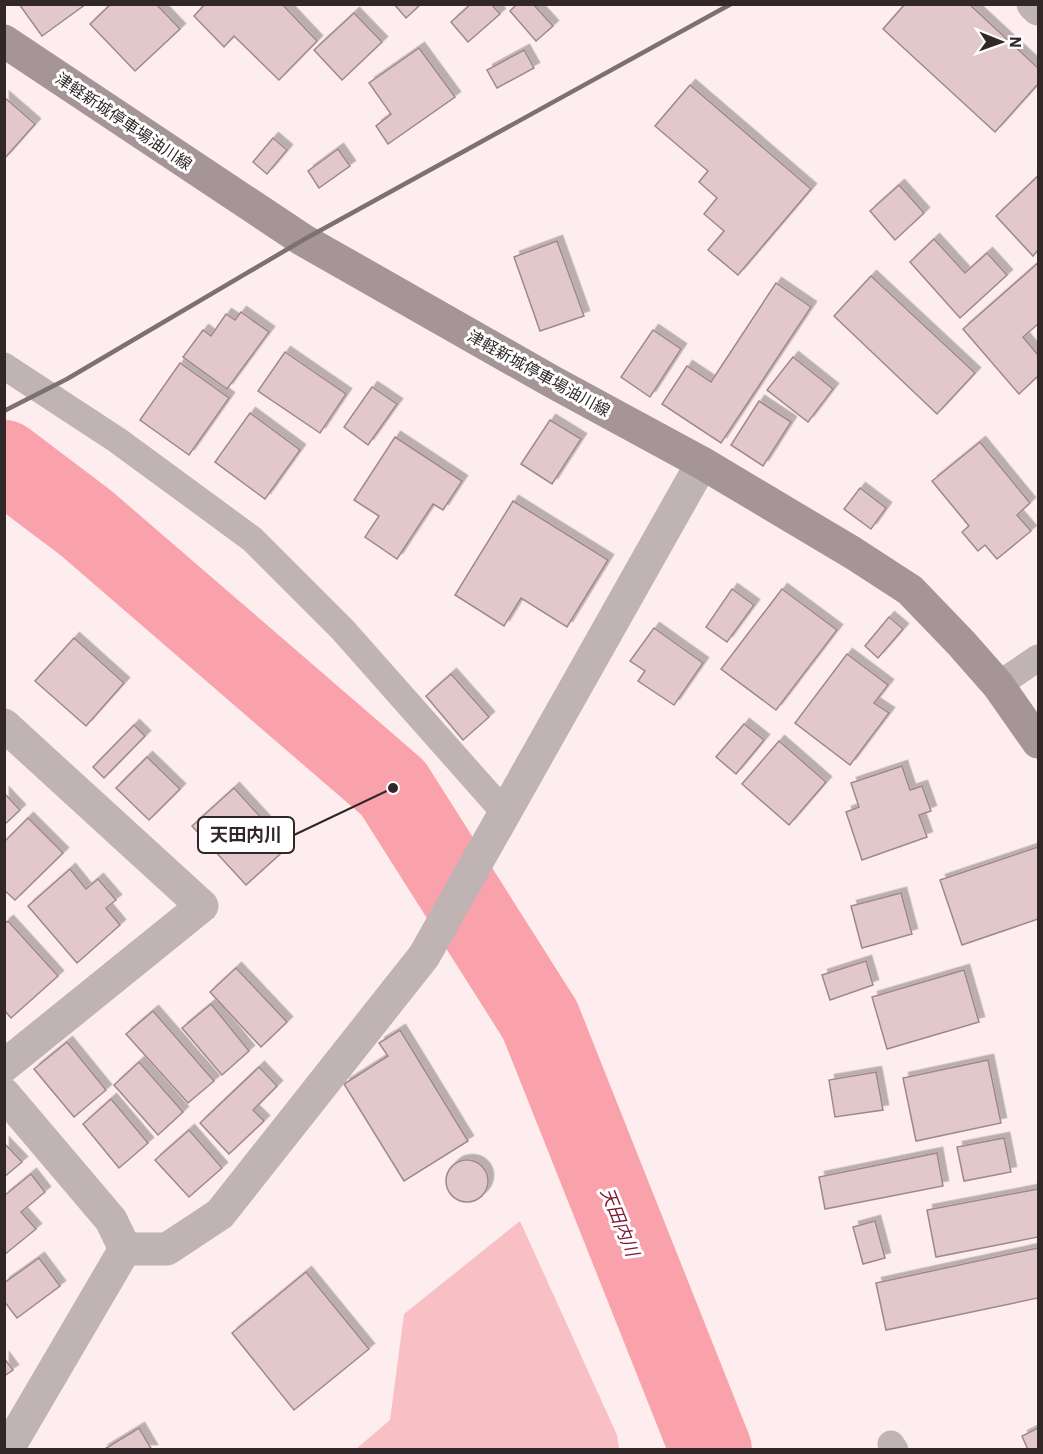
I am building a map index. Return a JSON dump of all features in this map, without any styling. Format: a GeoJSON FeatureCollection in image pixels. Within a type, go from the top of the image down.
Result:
{"type":"FeatureCollection","features":[{"type":"Feature","properties":{"kind":"main road","name":"津軽新城停車場油川線"},"geometry":{"type":"LineString","coordinates":[[4,41],[303,240],[551,381],[702,463],[910,590],[998,685],[1038,742]]}},
{"type":"Feature","properties":{"kind":"street"},"geometry":{"type":"LineString","coordinates":[[1033,4],[1038,9]]}},
{"type":"Feature","properties":{"kind":"street"},"geometry":{"type":"LineString","coordinates":[[125,1249],[167,1249],[220,1215],[424,956],[702,463]]}},
{"type":"Feature","properties":{"kind":"street"},"geometry":{"type":"LineString","coordinates":[[4,725],[202,906],[4,1066]]}},
{"type":"Feature","properties":{"kind":"street"},"geometry":{"type":"LineString","coordinates":[[4,1094],[111,1220],[125,1249]]}},
{"type":"Feature","properties":{"kind":"street"},"geometry":{"type":"LineString","coordinates":[[5,1449],[9,1447],[125,1249]]}},
{"type":"Feature","properties":{"kind":"lane"},"geometry":{"type":"LineString","coordinates":[[4,366],[117,440],[252,539],[343,630],[501,821]]}},
{"type":"Feature","properties":{"kind":"lane"},"geometry":{"type":"LineString","coordinates":[[998,685],[1038,658]]}},
{"type":"Feature","properties":{"kind":"shaded area"},"geometry":{"type":"Polygon","coordinates":[[[520,1221],[617,1435],[619,1449],[356,1449],[390,1420],[404,1314],[520,1221]]]}},
{"type":"Feature","properties":{"kind":"building"},"geometry":{"type":"Polygon","coordinates":[[[19,4],[86,4],[42,36],[19,4]]]}},
{"type":"Feature","properties":{"kind":"building"},"geometry":{"type":"Polygon","coordinates":[[[111,4],[156,4],[180,29],[135,71],[90,24],[111,4]]]}},
{"type":"Feature","properties":{"kind":"building"},"geometry":{"type":"Polygon","coordinates":[[[205,4],[282,4],[317,41],[279,80],[234,36],[224,47],[194,16],[205,4]]]}},
{"type":"Feature","properties":{"kind":"building"},"geometry":{"type":"Polygon","coordinates":[[[394,4],[421,4],[406,18],[394,4]]]}},
{"type":"Feature","properties":{"kind":"building"},"geometry":{"type":"Polygon","coordinates":[[[471,4],[491,4],[500,14],[468,42],[451,22],[471,4]]]}},
{"type":"Feature","properties":{"kind":"building"},"geometry":{"type":"Polygon","coordinates":[[[517,4],[533,4],[553,26],[536,41],[510,11],[517,4]]]}},
{"type":"Feature","properties":{"kind":"building"},"geometry":{"type":"Polygon","coordinates":[[[905,4],[969,4],[1038,68],[1038,84],[995,132],[883,29],[905,4]]]}},
{"type":"Feature","properties":{"kind":"building"},"geometry":{"type":"Polygon","coordinates":[[[354,13],[382,42],[342,80],[314,50],[354,13]]]}},
{"type":"Feature","properties":{"kind":"building"},"geometry":{"type":"Polygon","coordinates":[[[419,48],[455,97],[388,144],[376,126],[391,114],[369,83],[419,48]]]}},
{"type":"Feature","properties":{"kind":"building"},"geometry":{"type":"Polygon","coordinates":[[[524,50],[534,68],[497,88],[487,70],[524,50]]]}},
{"type":"Feature","properties":{"kind":"building"},"geometry":{"type":"Polygon","coordinates":[[[690,85],[811,189],[738,275],[708,250],[724,231],[704,214],[717,198],[699,182],[708,171],[655,126],[690,85]]]}},
{"type":"Feature","properties":{"kind":"building"},"geometry":{"type":"Polygon","coordinates":[[[4,97],[35,124],[4,159],[4,97]]]}},
{"type":"Feature","properties":{"kind":"building"},"geometry":{"type":"Polygon","coordinates":[[[273,138],[287,150],[267,174],[253,162],[273,138]]]}},
{"type":"Feature","properties":{"kind":"building"},"geometry":{"type":"Polygon","coordinates":[[[338,149],[350,166],[319,188],[308,171],[338,149]]]}},
{"type":"Feature","properties":{"kind":"building"},"geometry":{"type":"Polygon","coordinates":[[[1038,176],[1038,250],[1033,256],[996,216],[1038,176]]]}},
{"type":"Feature","properties":{"kind":"building"},"geometry":{"type":"Polygon","coordinates":[[[899,185],[924,213],[895,240],[870,211],[899,185]]]}},
{"type":"Feature","properties":{"kind":"building"},"geometry":{"type":"Polygon","coordinates":[[[934,239],[965,273],[987,253],[1007,275],[960,318],[910,262],[934,239]]]}},
{"type":"Feature","properties":{"kind":"building"},"geometry":{"type":"Polygon","coordinates":[[[557,241],[584,316],[540,331],[514,257],[557,241]]]}},
{"type":"Feature","properties":{"kind":"building"},"geometry":{"type":"Polygon","coordinates":[[[1038,263],[1038,324],[1023,337],[1038,355],[1038,376],[1019,394],[963,329],[1038,263]]]}},
{"type":"Feature","properties":{"kind":"building"},"geometry":{"type":"Polygon","coordinates":[[[871,276],[975,373],[937,414],[834,316],[871,276]]]}},
{"type":"Feature","properties":{"kind":"building"},"geometry":{"type":"Polygon","coordinates":[[[776,283],[811,307],[721,443],[662,404],[687,366],[711,382],[776,283]]]}},
{"type":"Feature","properties":{"kind":"building"},"geometry":{"type":"Polygon","coordinates":[[[241,312],[269,332],[227,389],[183,357],[203,330],[211,336],[226,314],[235,320],[241,312]]]}},
{"type":"Feature","properties":{"kind":"building"},"geometry":{"type":"Polygon","coordinates":[[[653,330],[681,349],[650,397],[621,377],[653,330]]]}},
{"type":"Feature","properties":{"kind":"building"},"geometry":{"type":"Polygon","coordinates":[[[285,352],[346,394],[320,433],[258,391],[285,352]]]}},
{"type":"Feature","properties":{"kind":"building"},"geometry":{"type":"Polygon","coordinates":[[[793,357],[833,389],[808,422],[767,390],[793,357]]]}},
{"type":"Feature","properties":{"kind":"building"},"geometry":{"type":"Polygon","coordinates":[[[180,363],[229,398],[189,455],[140,420],[180,363]]]}},
{"type":"Feature","properties":{"kind":"building"},"geometry":{"type":"Polygon","coordinates":[[[372,387],[397,404],[368,445],[344,427],[372,387]]]}},
{"type":"Feature","properties":{"kind":"building"},"geometry":{"type":"Polygon","coordinates":[[[759,401],[791,422],[763,466],[731,445],[759,401]]]}},
{"type":"Feature","properties":{"kind":"building"},"geometry":{"type":"Polygon","coordinates":[[[250,413],[300,450],[265,499],[215,462],[250,413]]]}},
{"type":"Feature","properties":{"kind":"building"},"geometry":{"type":"Polygon","coordinates":[[[550,420],[581,439],[552,484],[521,464],[550,420]]]}},
{"type":"Feature","properties":{"kind":"building"},"geometry":{"type":"Polygon","coordinates":[[[395,437],[462,481],[443,510],[433,504],[397,559],[365,537],[379,516],[354,500],[395,437]]]}},
{"type":"Feature","properties":{"kind":"building"},"geometry":{"type":"Polygon","coordinates":[[[980,442],[1030,503],[1017,515],[1031,531],[997,559],[985,545],[978,551],[962,532],[969,526],[932,481],[980,442]]]}},
{"type":"Feature","properties":{"kind":"building"},"geometry":{"type":"Polygon","coordinates":[[[860,488],[886,508],[871,529],[844,509],[860,488]]]}},
{"type":"Feature","properties":{"kind":"building"},"geometry":{"type":"Polygon","coordinates":[[[513,501],[608,560],[567,627],[521,598],[504,626],[455,595],[513,501]]]}},
{"type":"Feature","properties":{"kind":"building"},"geometry":{"type":"Polygon","coordinates":[[[732,589],[754,605],[727,642],[706,627],[732,589]]]}},
{"type":"Feature","properties":{"kind":"building"},"geometry":{"type":"Polygon","coordinates":[[[782,589],[837,630],[776,710],[721,669],[782,589]]]}},
{"type":"Feature","properties":{"kind":"building"},"geometry":{"type":"Polygon","coordinates":[[[889,617],[903,629],[878,658],[865,646],[889,617]]]}},
{"type":"Feature","properties":{"kind":"building"},"geometry":{"type":"Polygon","coordinates":[[[654,628],[703,663],[674,705],[638,681],[645,671],[630,661],[654,628]]]}},
{"type":"Feature","properties":{"kind":"building"},"geometry":{"type":"Polygon","coordinates":[[[74,638],[124,683],[86,726],[35,681],[74,638]]]}},
{"type":"Feature","properties":{"kind":"building"},"geometry":{"type":"Polygon","coordinates":[[[847,654],[888,685],[874,703],[889,713],[850,765],[795,723],[847,654]]]}},
{"type":"Feature","properties":{"kind":"building"},"geometry":{"type":"Polygon","coordinates":[[[451,674],[489,717],[463,740],[426,696],[451,674]]]}},
{"type":"Feature","properties":{"kind":"building"},"geometry":{"type":"Polygon","coordinates":[[[744,724],[764,740],[736,774],[716,757],[744,724]]]}},
{"type":"Feature","properties":{"kind":"building"},"geometry":{"type":"Polygon","coordinates":[[[134,725],[145,736],[104,778],[93,767],[134,725]]]}},
{"type":"Feature","properties":{"kind":"building"},"geometry":{"type":"Polygon","coordinates":[[[779,741],[826,782],[789,825],[742,784],[779,741]]]}},
{"type":"Feature","properties":{"kind":"building"},"geometry":{"type":"Polygon","coordinates":[[[147,757],[180,789],[149,820],[116,788],[147,757]]]}},
{"type":"Feature","properties":{"kind":"building"},"geometry":{"type":"Polygon","coordinates":[[[902,766],[910,790],[922,786],[931,811],[919,815],[927,837],[862,860],[846,812],[859,807],[851,783],[902,766]]]}},
{"type":"Feature","properties":{"kind":"building"},"geometry":{"type":"Polygon","coordinates":[[[234,788],[288,847],[246,885],[192,826],[234,788]]]}},
{"type":"Feature","properties":{"kind":"building"},"geometry":{"type":"Polygon","coordinates":[[[4,793],[20,810],[4,825],[4,793]]]}},
{"type":"Feature","properties":{"kind":"building"},"geometry":{"type":"Polygon","coordinates":[[[28,818],[63,853],[15,900],[4,890],[4,842],[28,818]]]}},
{"type":"Feature","properties":{"kind":"building"},"geometry":{"type":"Polygon","coordinates":[[[1038,847],[1038,919],[962,945],[940,880],[1038,847]]]}},
{"type":"Feature","properties":{"kind":"building"},"geometry":{"type":"Polygon","coordinates":[[[70,869],[86,889],[98,879],[116,900],[106,908],[120,925],[77,963],[28,906],[70,869]]]}},
{"type":"Feature","properties":{"kind":"building"},"geometry":{"type":"Polygon","coordinates":[[[901,893],[912,934],[862,948],[851,906],[901,893]]]}},
{"type":"Feature","properties":{"kind":"building"},"geometry":{"type":"Polygon","coordinates":[[[8,921],[58,976],[11,1018],[4,1010],[4,924],[8,921]]]}},
{"type":"Feature","properties":{"kind":"building"},"geometry":{"type":"Polygon","coordinates":[[[866,961],[873,985],[830,1000],[822,975],[866,961]]]}},
{"type":"Feature","properties":{"kind":"building"},"geometry":{"type":"Polygon","coordinates":[[[236,968],[287,1022],[261,1047],[210,992],[236,968]]]}},
{"type":"Feature","properties":{"kind":"building"},"geometry":{"type":"Polygon","coordinates":[[[964,970],[979,1022],[887,1049],[872,997],[964,970]]]}},
{"type":"Feature","properties":{"kind":"building"},"geometry":{"type":"Polygon","coordinates":[[[211,1004],[249,1051],[222,1075],[182,1028],[211,1004]]]}},
{"type":"Feature","properties":{"kind":"building"},"geometry":{"type":"Polygon","coordinates":[[[153,1011],[214,1081],[188,1103],[126,1034],[153,1011]]]}},
{"type":"Feature","properties":{"kind":"building"},"geometry":{"type":"Polygon","coordinates":[[[400,1030],[468,1141],[404,1181],[344,1084],[388,1056],[379,1043],[400,1030]]]}},
{"type":"Feature","properties":{"kind":"building"},"geometry":{"type":"Polygon","coordinates":[[[67,1042],[106,1090],[74,1117],[34,1069],[67,1042]]]}},
{"type":"Feature","properties":{"kind":"building"},"geometry":{"type":"Polygon","coordinates":[[[988,1060],[1001,1123],[916,1141],[903,1078],[988,1060]]]}},
{"type":"Feature","properties":{"kind":"building"},"geometry":{"type":"Polygon","coordinates":[[[139,1062],[183,1112],[158,1135],[114,1085],[139,1062]]]}},
{"type":"Feature","properties":{"kind":"building"},"geometry":{"type":"Polygon","coordinates":[[[259,1067],[277,1086],[253,1110],[264,1121],[229,1154],[200,1123],[259,1067]]]}},
{"type":"Feature","properties":{"kind":"building"},"geometry":{"type":"Polygon","coordinates":[[[876,1072],[883,1110],[835,1117],[829,1080],[876,1072]]]}},
{"type":"Feature","properties":{"kind":"building"},"geometry":{"type":"Polygon","coordinates":[[[111,1099],[148,1143],[119,1168],[83,1124],[111,1099]]]}},
{"type":"Feature","properties":{"kind":"building"},"geometry":{"type":"Polygon","coordinates":[[[189,1130],[222,1168],[189,1197],[155,1160],[189,1130]]]}},
{"type":"Feature","properties":{"kind":"building"},"geometry":{"type":"Polygon","coordinates":[[[1004,1138],[1011,1172],[964,1181],[957,1147],[1004,1138]]]}},
{"type":"Feature","properties":{"kind":"building"},"geometry":{"type":"Polygon","coordinates":[[[4,1143],[22,1162],[4,1177],[4,1143]]]}},
{"type":"Feature","properties":{"kind":"building"},"geometry":{"type":"Polygon","coordinates":[[[937,1153],[943,1186],[825,1209],[819,1177],[937,1153]]]}},
{"type":"Feature","properties":{"kind":"building"},"geometry":{"type":"Polygon","coordinates":[[[467,1160],[482,1166],[488,1181],[482,1196],[467,1202],[452,1196],[446,1181],[452,1166],[467,1160]]]}},
{"type":"Feature","properties":{"kind":"building"},"geometry":{"type":"Polygon","coordinates":[[[31,1174],[45,1192],[21,1212],[36,1229],[4,1255],[4,1196],[31,1174]]]}},
{"type":"Feature","properties":{"kind":"building"},"geometry":{"type":"Polygon","coordinates":[[[1038,1189],[1038,1237],[936,1257],[927,1210],[1038,1189]]]}},
{"type":"Feature","properties":{"kind":"building"},"geometry":{"type":"Polygon","coordinates":[[[875,1221],[885,1258],[863,1264],[853,1227],[875,1221]]]}},
{"type":"Feature","properties":{"kind":"building"},"geometry":{"type":"Polygon","coordinates":[[[1038,1248],[1038,1298],[886,1330],[876,1283],[1038,1248]]]}},
{"type":"Feature","properties":{"kind":"building"},"geometry":{"type":"Polygon","coordinates":[[[39,1258],[60,1286],[17,1318],[4,1301],[4,1283],[39,1258]]]}},
{"type":"Feature","properties":{"kind":"building"},"geometry":{"type":"Polygon","coordinates":[[[306,1272],[369,1349],[294,1410],[232,1333],[306,1272]]]}},
{"type":"Feature","properties":{"kind":"building"},"geometry":{"type":"Polygon","coordinates":[[[4,1358],[13,1370],[4,1376],[4,1358]]]}},
{"type":"Feature","properties":{"kind":"building"},"geometry":{"type":"Polygon","coordinates":[[[139,1428],[152,1450],[103,1450],[139,1428]]]}},
{"type":"Feature","properties":{"kind":"building"},"geometry":{"type":"Polygon","coordinates":[[[1038,1428],[1038,1450],[1028,1450],[1022,1436],[1038,1428]]]}},
{"type":"Feature","properties":{"kind":"waterway","name":"天田内川"},"geometry":{"type":"LineString","coordinates":[[4,461],[86,523],[393,788],[540,1020],[711,1450]]}},
{"type":"Feature","properties":{"kind":"railway"},"geometry":{"type":"LineString","coordinates":[[4,411],[67,379],[303,240],[731,4]]}},
{"type":"Feature","properties":{"kind":"place","name":"天田内川"},"geometry":{"type":"Point","coordinates":[393,788]}}]}
